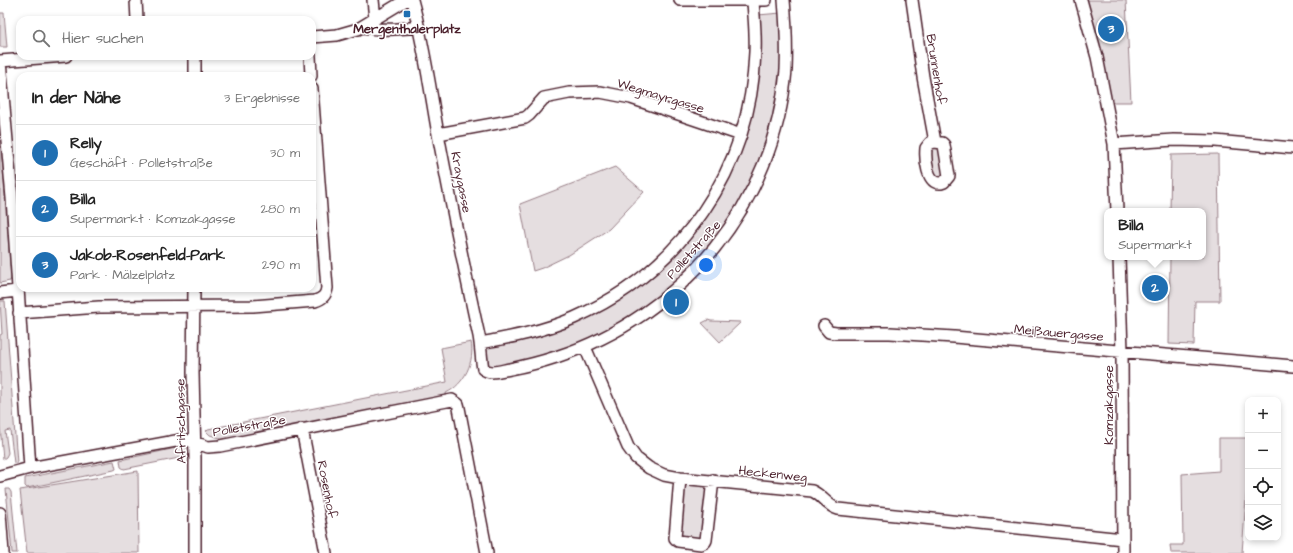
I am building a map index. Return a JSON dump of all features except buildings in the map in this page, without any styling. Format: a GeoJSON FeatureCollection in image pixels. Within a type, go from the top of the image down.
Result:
{"type":"FeatureCollection","features":[{"type":"Feature","properties":{"kind":"street"},"geometry":{"type":"LineString","coordinates":[[136,0],[137,16]]}},
{"type":"Feature","properties":{"kind":"street"},"geometry":{"type":"LineString","coordinates":[[373,0],[375,19]]}},
{"type":"Feature","properties":{"kind":"street"},"geometry":{"type":"LineString","coordinates":[[316,37],[344,34],[362,27],[406,0]]}},
{"type":"Feature","properties":{"kind":"street","name":"Kraygasse"},"geometry":{"type":"LineString","coordinates":[[412,0],[422,42],[438,134],[484,369]]}},
{"type":"Feature","properties":{"kind":"street"},"geometry":{"type":"LineString","coordinates":[[680,0],[766,0]]}},
{"type":"Feature","properties":{"kind":"street","name":"Polletstraße"},"geometry":{"type":"LineString","coordinates":[[484,369],[490,372],[531,365],[585,348],[606,337],[638,319],[678,287],[710,254],[728,232],[752,191],[774,132],[786,70],[784,0]]}},
{"type":"Feature","properties":{"kind":"street","name":"Brunnenhof"},"geometry":{"type":"LineString","coordinates":[[912,0],[923,77],[935,142]]}},
{"type":"Feature","properties":{"kind":"street"},"geometry":{"type":"LineString","coordinates":[[1081,0],[1091,36],[1114,144],[1117,208]]}},
{"type":"Feature","properties":{"kind":"street","name":"Polletstraße"},"geometry":{"type":"LineString","coordinates":[[480,343],[535,332],[573,319],[612,299],[643,277],[673,250],[706,208],[723,179],[733,158],[741,135],[749,104],[754,72],[756,36],[753,1]]}},
{"type":"Feature","properties":{"kind":"street"},"geometry":{"type":"LineString","coordinates":[[362,27],[378,30],[418,27]]}},
{"type":"Feature","properties":{"kind":"street"},"geometry":{"type":"LineString","coordinates":[[16,60],[0,61],[16,198]]}},
{"type":"Feature","properties":{"kind":"street"},"geometry":{"type":"LineString","coordinates":[[195,60],[195,72]]}},
{"type":"Feature","properties":{"kind":"street"},"geometry":{"type":"LineString","coordinates":[[310,60],[311,72]]}},
{"type":"Feature","properties":{"kind":"street","name":"Wegmayrgasse"},"geometry":{"type":"LineString","coordinates":[[438,134],[525,118],[544,98],[585,91],[600,92],[631,98],[741,135]]}},
{"type":"Feature","properties":{"kind":"street"},"geometry":{"type":"LineString","coordinates":[[1114,144],[1174,140],[1208,141],[1293,148]]}},
{"type":"Feature","properties":{"kind":"street"},"geometry":{"type":"LineString","coordinates":[[19,313],[99,307],[253,306],[320,300],[325,295],[327,288],[316,142]]}},
{"type":"Feature","properties":{"kind":"street","name":"Komzakgasse"},"geometry":{"type":"LineString","coordinates":[[1119,260],[1122,352],[1123,553]]}},
{"type":"Feature","properties":{"kind":"street"},"geometry":{"type":"LineString","coordinates":[[0,293],[16,291]]}},
{"type":"Feature","properties":{"kind":"street"},"geometry":{"type":"LineString","coordinates":[[17,292],[30,468]]}},
{"type":"Feature","properties":{"kind":"street","name":"Afritschgasse"},"geometry":{"type":"LineString","coordinates":[[194,292],[193,373],[195,443],[195,553]]}},
{"type":"Feature","properties":{"kind":"street","name":"Meißauergasse"},"geometry":{"type":"LineString","coordinates":[[824,326],[830,332],[836,333],[890,333],[954,337],[1293,366]]}},
{"type":"Feature","properties":{"kind":"street","name":"Heckenweg"},"geometry":{"type":"LineString","coordinates":[[585,348],[625,441],[632,453],[641,463],[664,475],[680,478],[713,480],[812,491],[820,495],[830,506],[838,509],[1123,539]]}},
{"type":"Feature","properties":{"kind":"street","name":"Polletstraße"},"geometry":{"type":"LineString","coordinates":[[0,476],[30,468],[181,440],[208,447],[218,446],[450,400],[456,401],[459,408],[487,553]]}},
{"type":"Feature","properties":{"kind":"street","name":"Rosenhof"},"geometry":{"type":"LineString","coordinates":[[302,429],[326,553]]}},
{"type":"Feature","properties":{"kind":"street"},"geometry":{"type":"LineString","coordinates":[[680,478],[675,538],[678,541],[701,544],[706,540],[713,480]]}},
{"type":"Feature","properties":{"kind":"street"},"geometry":{"type":"LineString","coordinates":[[0,513],[3,553]]}},
{"type":"Feature","properties":{"kind":"shaded area"},"geometry":{"type":"Polygon","coordinates":[[[1087,0],[1126,0],[1131,102],[1110,102],[1102,58],[1087,0]]]}},
{"type":"Feature","properties":{"kind":"shaded area"},"geometry":{"type":"Polygon","coordinates":[[[0,13],[4,13],[7,47],[0,47],[0,13]]]}},
{"type":"Feature","properties":{"kind":"shaded area"},"geometry":{"type":"Polygon","coordinates":[[[781,13],[782,66],[772,126],[749,189],[705,254],[650,306],[576,347],[495,368],[489,366],[486,347],[523,339],[650,277],[734,166],[758,15],[781,13]]]}},
{"type":"Feature","properties":{"kind":"shaded area"},"geometry":{"type":"Polygon","coordinates":[[[0,129],[11,278],[10,281],[0,283],[0,129]]]}},
{"type":"Feature","properties":{"kind":"shaded area"},"geometry":{"type":"Polygon","coordinates":[[[939,146],[945,174],[937,177],[934,175],[930,150],[939,146]]]}},
{"type":"Feature","properties":{"kind":"shaded area"},"geometry":{"type":"Polygon","coordinates":[[[1218,154],[1220,301],[1195,301],[1194,345],[1169,344],[1170,260],[1206,260],[1206,208],[1170,208],[1171,155],[1218,154]]]}},
{"type":"Feature","properties":{"kind":"shaded area"},"geometry":{"type":"Polygon","coordinates":[[[615,167],[644,192],[609,229],[569,255],[533,271],[520,204],[615,167]]]}},
{"type":"Feature","properties":{"kind":"shaded area"},"geometry":{"type":"Polygon","coordinates":[[[0,301],[5,301],[17,463],[14,463],[10,430],[5,431],[8,453],[3,459],[0,426],[0,335],[2,334],[0,301]]]}},
{"type":"Feature","properties":{"kind":"shaded area"},"geometry":{"type":"Polygon","coordinates":[[[708,320],[741,322],[720,342],[702,323],[708,320]]]}},
{"type":"Feature","properties":{"kind":"shaded area"},"geometry":{"type":"Polygon","coordinates":[[[471,342],[471,357],[467,371],[458,384],[446,393],[447,396],[220,441],[220,438],[210,435],[206,431],[208,429],[447,382],[441,348],[471,342]]]}},
{"type":"Feature","properties":{"kind":"shaded area"},"geometry":{"type":"Polygon","coordinates":[[[1219,438],[1245,438],[1245,512],[1242,553],[1171,553],[1170,545],[1183,545],[1182,474],[1219,471],[1219,438]]]}},
{"type":"Feature","properties":{"kind":"shaded area"},"geometry":{"type":"Polygon","coordinates":[[[181,447],[185,450],[184,457],[124,469],[121,467],[120,460],[181,447]]]}},
{"type":"Feature","properties":{"kind":"shaded area"},"geometry":{"type":"Polygon","coordinates":[[[114,461],[116,469],[114,470],[27,488],[25,486],[25,478],[114,461]]]}},
{"type":"Feature","properties":{"kind":"shaded area"},"geometry":{"type":"Polygon","coordinates":[[[138,471],[139,553],[27,553],[20,490],[138,471]]]}},
{"type":"Feature","properties":{"kind":"shaded area"},"geometry":{"type":"Polygon","coordinates":[[[684,483],[709,486],[703,540],[678,537],[684,483]]]}},
{"type":"Feature","properties":{"kind":"shaded area"},"geometry":{"type":"Polygon","coordinates":[[[6,489],[9,489],[11,492],[17,553],[12,553],[6,489]]]}},
{"type":"Feature","properties":{"kind":"place","name":"Mergenthalerplatz"},"geometry":{"type":"Point","coordinates":[407,14]}},
{"type":"Feature","properties":{"kind":"place","name":"Jakob-Rosenfeld-Park"},"geometry":{"type":"Point","coordinates":[1111,29]}},
{"type":"Feature","properties":{"kind":"place","name":"Billa"},"geometry":{"type":"Point","coordinates":[1155,288]}},
{"type":"Feature","properties":{"kind":"place","name":"Relly"},"geometry":{"type":"Point","coordinates":[676,302]}}]}
